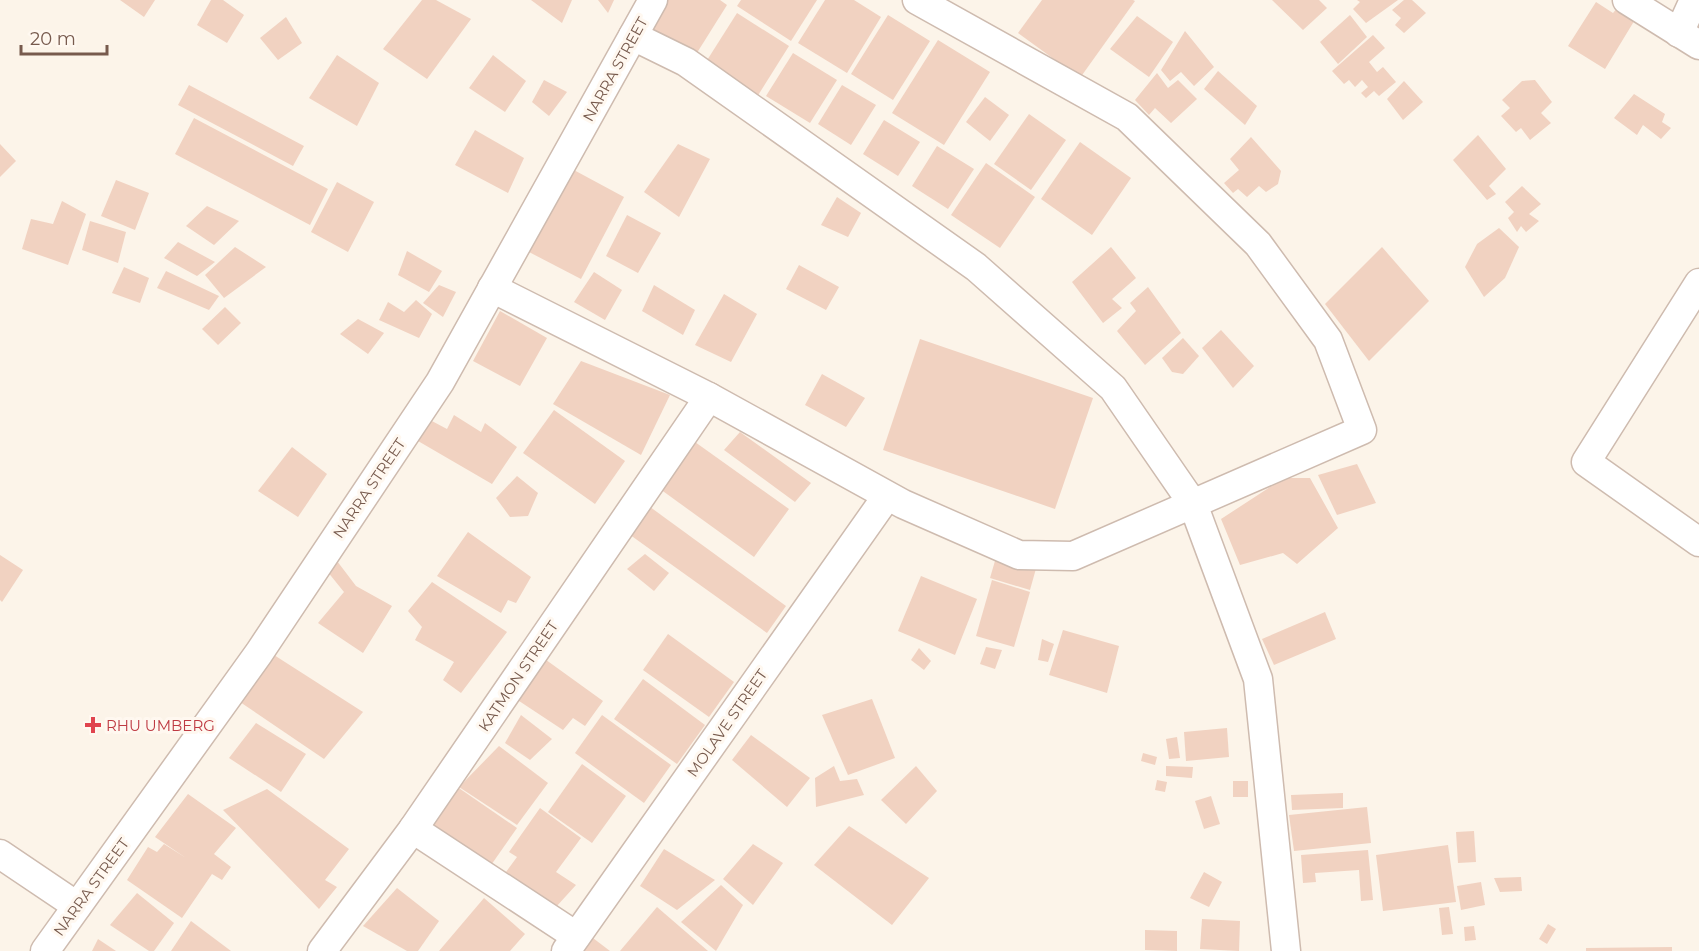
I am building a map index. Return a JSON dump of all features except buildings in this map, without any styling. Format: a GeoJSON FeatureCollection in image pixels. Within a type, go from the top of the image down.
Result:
{"type":"FeatureCollection","features":[{"type":"Feature","properties":{"kind":"street","name":"NARRA STREET"},"geometry":{"type":"LineString","coordinates":[[45,951],[265,643],[440,382],[653,0]]}},
{"type":"Feature","properties":{"kind":"street"},"geometry":{"type":"LineString","coordinates":[[492,288],[709,397],[887,496],[1019,555],[1073,556],[1362,430],[1328,340],[1258,244],[1127,117],[916,0]]}},
{"type":"Feature","properties":{"kind":"street"},"geometry":{"type":"LineString","coordinates":[[1627,0],[1689,39],[1694,0]]}},
{"type":"Feature","properties":{"kind":"street"},"geometry":{"type":"LineString","coordinates":[[633,36],[686,63],[976,267],[1113,388],[1193,504],[1258,679],[1286,951]]}},
{"type":"Feature","properties":{"kind":"street"},"geometry":{"type":"LineString","coordinates":[[1699,283],[1586,462],[1699,542]]}},
{"type":"Feature","properties":{"kind":"street","name":"KATMON STREET"},"geometry":{"type":"LineString","coordinates":[[322,951],[413,829],[709,397]]}},
{"type":"Feature","properties":{"kind":"street","name":"MOLAVE STREET"},"geometry":{"type":"LineString","coordinates":[[571,944],[887,496]]}},
{"type":"Feature","properties":{"kind":"street"},"geometry":{"type":"LineString","coordinates":[[413,829],[571,944]]}},
{"type":"Feature","properties":{"kind":"street"},"geometry":{"type":"LineString","coordinates":[[0,854],[77,906]]}},
{"type":"Feature","properties":{"kind":"place","name":"RHU UMBERG"},"geometry":{"type":"Point","coordinates":[93,725]}}]}
